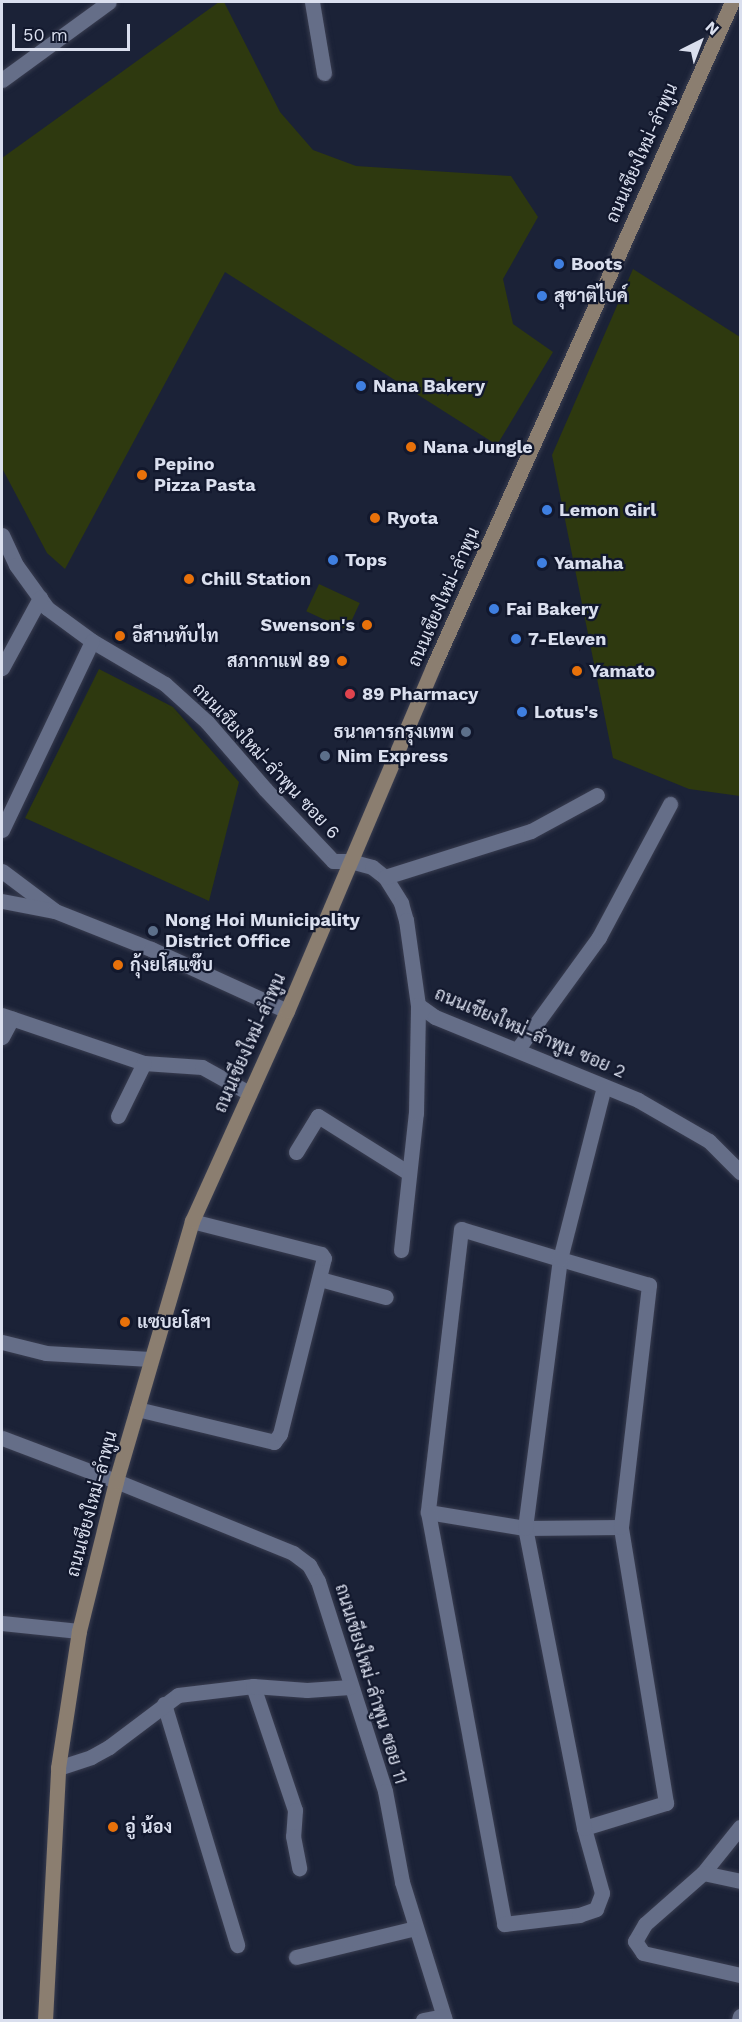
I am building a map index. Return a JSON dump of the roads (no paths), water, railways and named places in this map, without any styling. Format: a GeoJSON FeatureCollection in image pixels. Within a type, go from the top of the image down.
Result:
{"type":"FeatureCollection","features":[{"type":"Feature","properties":{"kind":"main road","name":"ถนนเชียงใหม่-ลำพูน"},"geometry":{"type":"LineString","coordinates":[[45,2020],[58,1768],[79,1631],[116,1481],[192,1221],[287,1011],[433,667],[732,2]]}},
{"type":"Feature","properties":{"kind":"street"},"geometry":{"type":"LineString","coordinates":[[2,80],[109,2]]}},
{"type":"Feature","properties":{"kind":"street"},"geometry":{"type":"LineString","coordinates":[[312,2],[324,73]]}},
{"type":"Feature","properties":{"kind":"street","name":"ถนนเชียงใหม่-ลำพูน ซอย 6"},"geometry":{"type":"LineString","coordinates":[[2,535],[16,565],[47,608],[92,641],[165,684],[207,722],[333,861],[350,861]]}},
{"type":"Feature","properties":{"kind":"street"},"geometry":{"type":"LineString","coordinates":[[2,668],[40,598]]}},
{"type":"Feature","properties":{"kind":"street"},"geometry":{"type":"LineString","coordinates":[[2,830],[92,641]]}},
{"type":"Feature","properties":{"kind":"street"},"geometry":{"type":"LineString","coordinates":[[350,861],[372,867],[385,877],[531,831],[597,795]]}},
{"type":"Feature","properties":{"kind":"street"},"geometry":{"type":"LineString","coordinates":[[517,1050],[599,938],[670,804]]}},
{"type":"Feature","properties":{"kind":"street"},"geometry":{"type":"LineString","coordinates":[[2,871],[55,911]]}},
{"type":"Feature","properties":{"kind":"street","name":"ถนนเชียงใหม่-ลำพูน ซอย 2"},"geometry":{"type":"LineString","coordinates":[[385,877],[401,903],[406,920],[418,1005],[435,1017],[638,1101],[685,1125],[709,1141],[741,1172]]}},
{"type":"Feature","properties":{"kind":"street"},"geometry":{"type":"LineString","coordinates":[[2,901],[55,911],[150,949],[287,1011]]}},
{"type":"Feature","properties":{"kind":"street"},"geometry":{"type":"LineString","coordinates":[[401,1250],[416,1113],[418,1005]]}},
{"type":"Feature","properties":{"kind":"street"},"geometry":{"type":"LineString","coordinates":[[2,1037],[7,1016],[144,1063],[202,1067],[249,1093]]}},
{"type":"Feature","properties":{"kind":"street"},"geometry":{"type":"LineString","coordinates":[[118,1116],[144,1063]]}},
{"type":"Feature","properties":{"kind":"street"},"geometry":{"type":"LineString","coordinates":[[584,1828],[666,1803],[621,1527],[649,1285],[560,1259],[461,1229],[428,1512],[504,1924],[579,1915],[596,1908],[602,1893],[584,1828],[525,1528],[560,1259],[604,1087]]}},
{"type":"Feature","properties":{"kind":"street"},"geometry":{"type":"LineString","coordinates":[[296,1152],[318,1116],[409,1173]]}},
{"type":"Feature","properties":{"kind":"street"},"geometry":{"type":"LineString","coordinates":[[137,1409],[273,1442],[280,1434],[324,1258],[321,1254],[192,1221]]}},
{"type":"Feature","properties":{"kind":"street"},"geometry":{"type":"LineString","coordinates":[[320,1279],[386,1297]]}},
{"type":"Feature","properties":{"kind":"street"},"geometry":{"type":"LineString","coordinates":[[2,1342],[45,1353],[150,1359]]}},
{"type":"Feature","properties":{"kind":"street","name":"ถนนเชียงใหม่-ลำพูน ซอย 11"},"geometry":{"type":"LineString","coordinates":[[2,1438],[116,1481],[293,1553],[309,1565],[318,1581],[385,1791],[402,1882],[444,2018]]}},
{"type":"Feature","properties":{"kind":"street"},"geometry":{"type":"LineString","coordinates":[[428,1512],[525,1528],[621,1527]]}},
{"type":"Feature","properties":{"kind":"street"},"geometry":{"type":"LineString","coordinates":[[2,1623],[79,1631]]}},
{"type":"Feature","properties":{"kind":"street"},"geometry":{"type":"LineString","coordinates":[[58,1768],[91,1757],[109,1747],[178,1695],[253,1686],[307,1690],[350,1687]]}},
{"type":"Feature","properties":{"kind":"street"},"geometry":{"type":"LineString","coordinates":[[253,1686],[295,1810],[293,1836],[299,1868]]}},
{"type":"Feature","properties":{"kind":"street"},"geometry":{"type":"LineString","coordinates":[[164,1704],[237,1945]]}},
{"type":"Feature","properties":{"kind":"street"},"geometry":{"type":"LineString","coordinates":[[741,1827],[703,1873],[645,1924],[635,1941],[643,1953],[741,1975]]}},
{"type":"Feature","properties":{"kind":"street"},"geometry":{"type":"LineString","coordinates":[[703,1873],[741,1881]]}},
{"type":"Feature","properties":{"kind":"street"},"geometry":{"type":"LineString","coordinates":[[296,1958],[416,1928]]}},
{"type":"Feature","properties":{"kind":"street"},"geometry":{"type":"LineString","coordinates":[[423,2020],[444,2018]]}},
{"type":"Feature","properties":{"kind":"place","name":"Boots"},"geometry":{"type":"Point","coordinates":[559,264]}},
{"type":"Feature","properties":{"kind":"place","name":"สุชาติไบค์"},"geometry":{"type":"Point","coordinates":[542,296]}},
{"type":"Feature","properties":{"kind":"place","name":"Nana Bakery"},"geometry":{"type":"Point","coordinates":[361,386]}},
{"type":"Feature","properties":{"kind":"place","name":"Nana Jungle"},"geometry":{"type":"Point","coordinates":[411,447]}},
{"type":"Feature","properties":{"kind":"place","name":"Pepino Pizza Pasta"},"geometry":{"type":"Point","coordinates":[142,475]}},
{"type":"Feature","properties":{"kind":"place","name":"Lemon Girl"},"geometry":{"type":"Point","coordinates":[547,510]}},
{"type":"Feature","properties":{"kind":"place","name":"Ryota"},"geometry":{"type":"Point","coordinates":[375,518]}},
{"type":"Feature","properties":{"kind":"place","name":"Tops"},"geometry":{"type":"Point","coordinates":[333,560]}},
{"type":"Feature","properties":{"kind":"place","name":"Yamaha"},"geometry":{"type":"Point","coordinates":[542,563]}},
{"type":"Feature","properties":{"kind":"place","name":"Chill Station"},"geometry":{"type":"Point","coordinates":[189,579]}},
{"type":"Feature","properties":{"kind":"place","name":"Fai Bakery"},"geometry":{"type":"Point","coordinates":[494,609]}},
{"type":"Feature","properties":{"kind":"place","name":"Swenson's"},"geometry":{"type":"Point","coordinates":[367,625]}},
{"type":"Feature","properties":{"kind":"place","name":"อีสานทับไท"},"geometry":{"type":"Point","coordinates":[120,636]}},
{"type":"Feature","properties":{"kind":"place","name":"7-Eleven"},"geometry":{"type":"Point","coordinates":[516,639]}},
{"type":"Feature","properties":{"kind":"place","name":"สภากาแฟ 89"},"geometry":{"type":"Point","coordinates":[342,661]}},
{"type":"Feature","properties":{"kind":"place","name":"Yamato"},"geometry":{"type":"Point","coordinates":[577,671]}},
{"type":"Feature","properties":{"kind":"place","name":"89 Pharmacy"},"geometry":{"type":"Point","coordinates":[350,694]}},
{"type":"Feature","properties":{"kind":"place","name":"Lotus's"},"geometry":{"type":"Point","coordinates":[522,712]}},
{"type":"Feature","properties":{"kind":"place","name":"ธนาคารกรุงเทพ"},"geometry":{"type":"Point","coordinates":[466,732]}},
{"type":"Feature","properties":{"kind":"place","name":"Nim Express"},"geometry":{"type":"Point","coordinates":[325,756]}},
{"type":"Feature","properties":{"kind":"place","name":"Nong Hoi Municipality District Office"},"geometry":{"type":"Point","coordinates":[153,931]}},
{"type":"Feature","properties":{"kind":"place","name":"กุ้งยโสแซ๊บ"},"geometry":{"type":"Point","coordinates":[118,965]}},
{"type":"Feature","properties":{"kind":"place","name":"แซบยโสฯ"},"geometry":{"type":"Point","coordinates":[125,1322]}},
{"type":"Feature","properties":{"kind":"place","name":"อู่ น้อง"},"geometry":{"type":"Point","coordinates":[113,1827]}}]}
